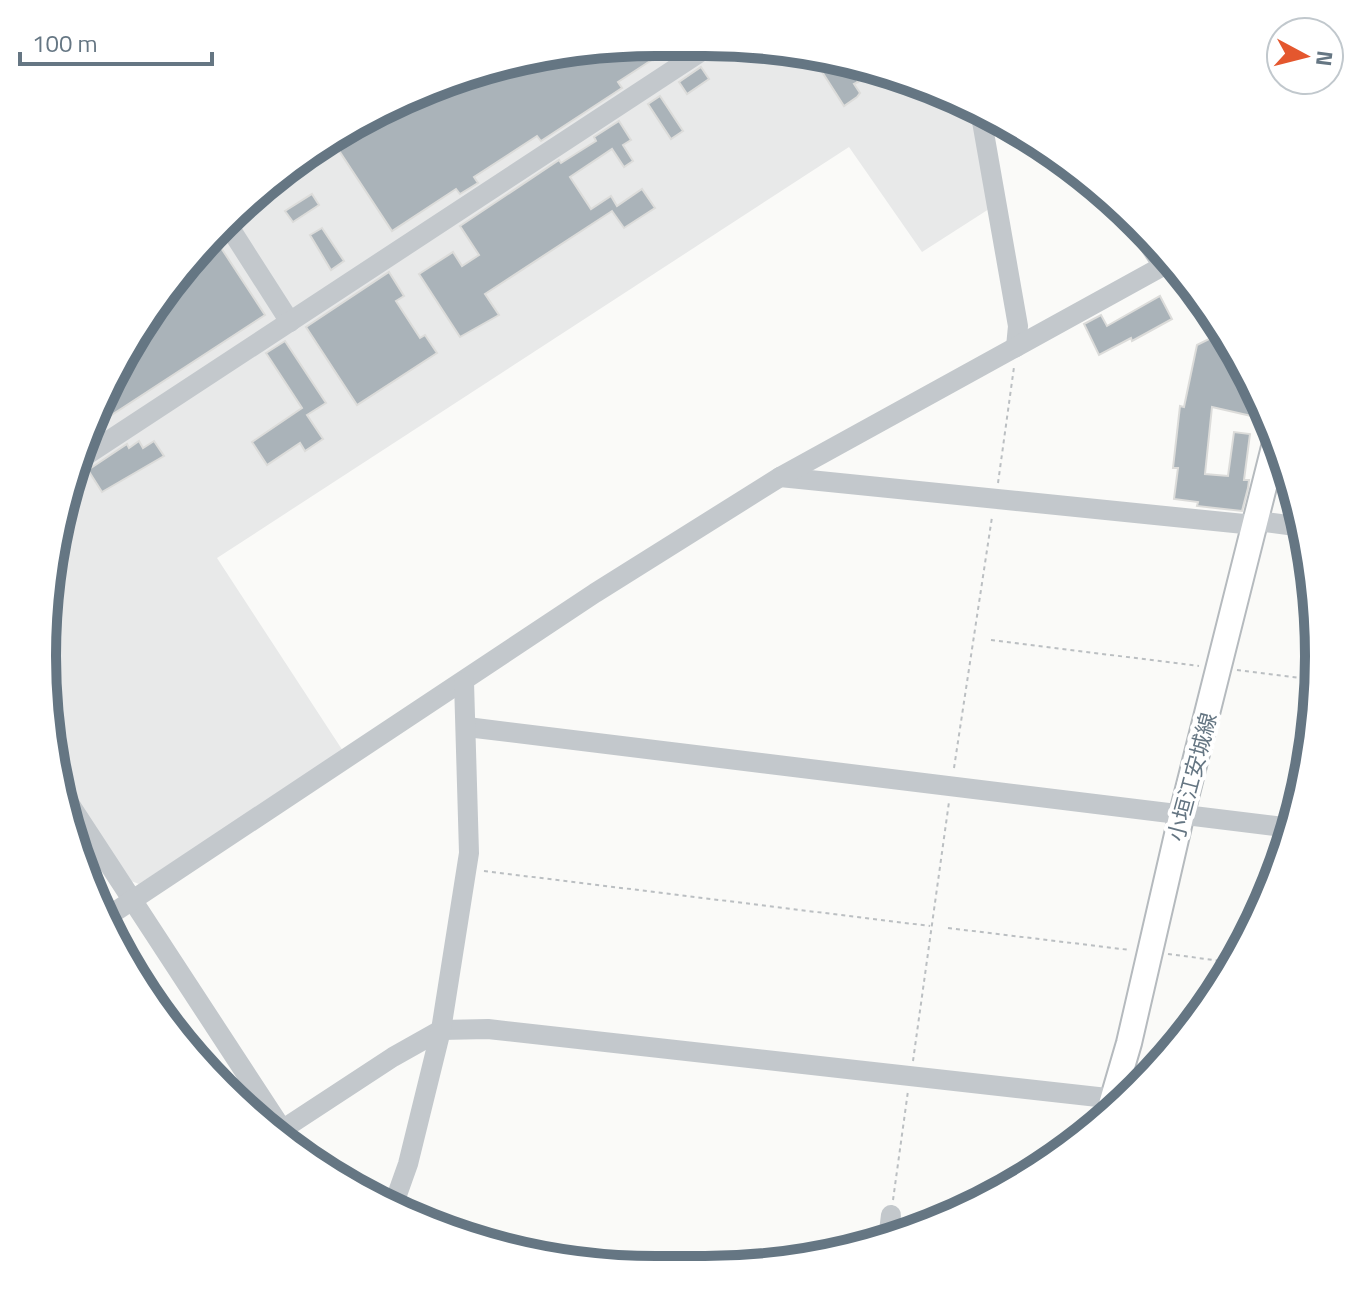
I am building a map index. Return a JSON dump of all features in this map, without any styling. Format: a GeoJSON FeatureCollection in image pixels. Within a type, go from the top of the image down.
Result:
{"type":"FeatureCollection","features":[{"type":"Feature","properties":{"kind":"main road","name":"小垣江安城線"},"geometry":{"type":"LineString","coordinates":[[1118,1090],[1182,813],[1271,458]]}},
{"type":"Feature","properties":{"kind":"street"},"geometry":{"type":"LineString","coordinates":[[92,451],[694,56]]}},
{"type":"Feature","properties":{"kind":"street"},"geometry":{"type":"LineString","coordinates":[[983,124],[1018,326],[1016,347]]}},
{"type":"Feature","properties":{"kind":"street"},"geometry":{"type":"LineString","coordinates":[[232,232],[290,322]]}},
{"type":"Feature","properties":{"kind":"street"},"geometry":{"type":"LineString","coordinates":[[114,912],[595,593],[780,477],[1162,267]]}},
{"type":"Feature","properties":{"kind":"street"},"geometry":{"type":"LineString","coordinates":[[780,477],[1244,524],[1290,526]]}},
{"type":"Feature","properties":{"kind":"street"},"geometry":{"type":"LineString","coordinates":[[396,1196],[408,1164],[441,1030],[467,868],[471,835],[464,682]]}},
{"type":"Feature","properties":{"kind":"street"},"geometry":{"type":"LineString","coordinates":[[467,727],[1280,826]]}},
{"type":"Feature","properties":{"kind":"street"},"geometry":{"type":"LineString","coordinates":[[78,816],[267,1112]]}},
{"type":"Feature","properties":{"kind":"street"},"geometry":{"type":"LineString","coordinates":[[286,1128],[393,1057],[441,1030],[488,1029],[1104,1104]]}},
{"type":"Feature","properties":{"kind":"street"},"geometry":{"type":"LineString","coordinates":[[890,1227],[891,1215]]}},
{"type":"Feature","properties":{"kind":"path"},"geometry":{"type":"LineString","coordinates":[[991,640],[1304,679]]}},
{"type":"Feature","properties":{"kind":"path"},"geometry":{"type":"LineString","coordinates":[[467,868],[932,927]]}},
{"type":"Feature","properties":{"kind":"path"},"geometry":{"type":"LineString","coordinates":[[948,928],[1222,961]]}},
{"type":"Feature","properties":{"kind":"shaded area"},"geometry":{"type":"Polygon","coordinates":[[[705,56],[783,61],[860,76],[935,102],[975,121],[989,209],[922,252],[849,147],[217,558],[343,751],[139,884],[131,881],[72,793],[68,773],[57,695],[56,656],[61,578],[68,539],[88,463],[136,356],[205,260],[260,205],[356,136],[426,102],[501,76],[578,61],[617,57],[705,56]]]}},
{"type":"Feature","properties":{"kind":"building"},"geometry":{"type":"Polygon","coordinates":[[[658,56],[618,82],[622,88],[541,141],[537,136],[474,177],[478,183],[460,194],[456,189],[392,231],[337,148],[426,102],[501,76],[578,61],[658,56]]]}},
{"type":"Feature","properties":{"kind":"building"},"geometry":{"type":"Polygon","coordinates":[[[701,67],[709,79],[687,94],[679,82],[701,67]]]}},
{"type":"Feature","properties":{"kind":"building"},"geometry":{"type":"Polygon","coordinates":[[[819,68],[853,75],[858,82],[854,84],[860,93],[844,106],[819,68]]]}},
{"type":"Feature","properties":{"kind":"building"},"geometry":{"type":"Polygon","coordinates":[[[660,96],[683,131],[671,139],[648,104],[660,96]]]}},
{"type":"Feature","properties":{"kind":"building"},"geometry":{"type":"Polygon","coordinates":[[[619,121],[631,140],[623,145],[633,161],[624,167],[612,149],[570,177],[591,209],[611,196],[617,206],[642,189],[655,208],[624,228],[612,211],[485,294],[499,315],[460,337],[419,274],[453,252],[462,266],[479,255],[460,226],[559,160],[561,163],[596,141],[594,137],[619,121]]]}},
{"type":"Feature","properties":{"kind":"building"},"geometry":{"type":"Polygon","coordinates":[[[312,194],[319,205],[293,222],[285,211],[312,194]]]}},
{"type":"Feature","properties":{"kind":"building"},"geometry":{"type":"Polygon","coordinates":[[[322,228],[344,261],[331,270],[310,235],[322,228]]]}},
{"type":"Feature","properties":{"kind":"building"},"geometry":{"type":"Polygon","coordinates":[[[219,245],[265,315],[105,419],[136,356],[157,323],[219,245]]]}},
{"type":"Feature","properties":{"kind":"building"},"geometry":{"type":"Polygon","coordinates":[[[389,272],[404,296],[396,301],[420,338],[425,335],[437,353],[357,405],[306,327],[389,272]]]}},
{"type":"Feature","properties":{"kind":"building"},"geometry":{"type":"Polygon","coordinates":[[[1160,296],[1172,319],[1099,355],[1084,324],[1101,315],[1107,326],[1160,296]]]}},
{"type":"Feature","properties":{"kind":"building"},"geometry":{"type":"Polygon","coordinates":[[[1213,337],[1255,417],[1212,407],[1205,474],[1228,476],[1234,432],[1250,434],[1244,480],[1249,480],[1242,511],[1197,506],[1198,502],[1174,499],[1178,468],[1173,468],[1180,406],[1184,407],[1197,345],[1213,337]]]}},
{"type":"Feature","properties":{"kind":"building"},"geometry":{"type":"Polygon","coordinates":[[[285,341],[326,403],[307,415],[323,439],[305,451],[300,443],[267,465],[252,442],[302,408],[266,353],[285,341]]]}},
{"type":"Feature","properties":{"kind":"building"},"geometry":{"type":"Polygon","coordinates":[[[139,441],[143,448],[154,441],[164,456],[102,492],[88,470],[127,444],[129,448],[139,441]]]}}]}
